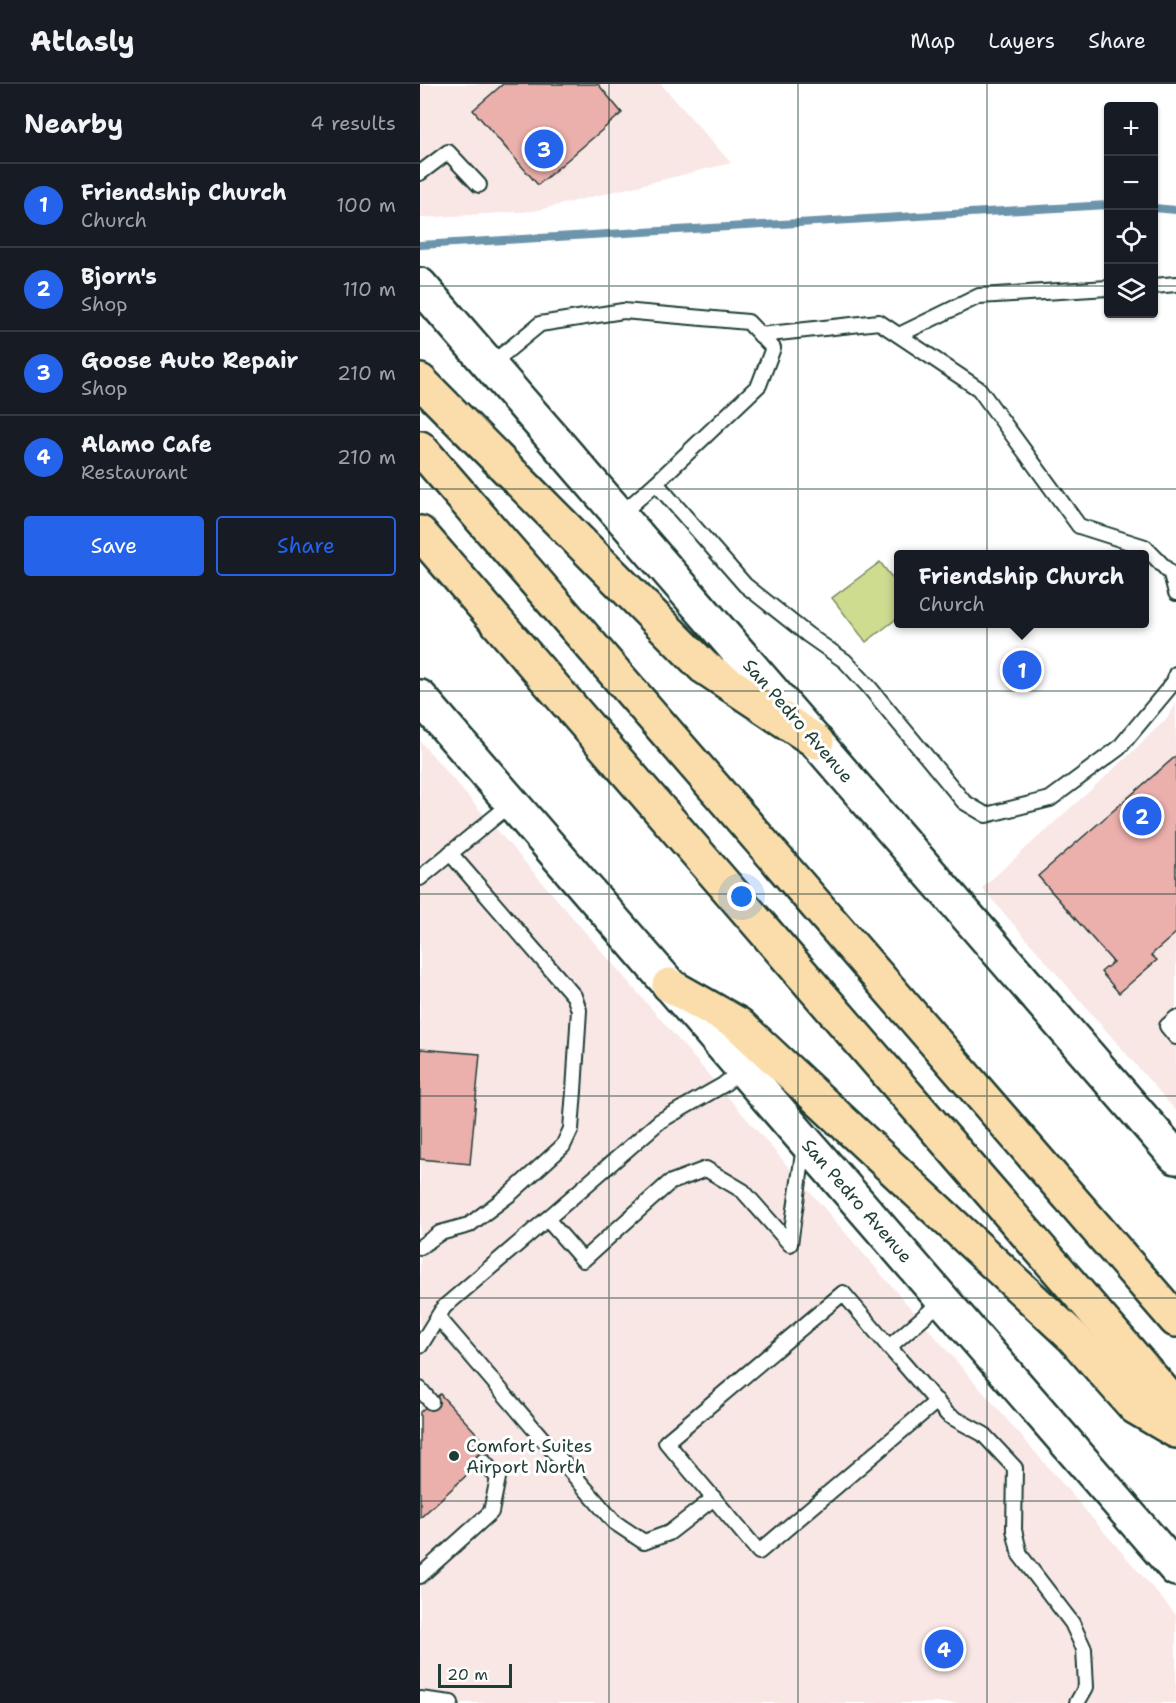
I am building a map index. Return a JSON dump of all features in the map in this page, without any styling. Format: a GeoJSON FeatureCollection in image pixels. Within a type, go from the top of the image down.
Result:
{"type":"FeatureCollection","features":[{"type":"Feature","properties":{"kind":"highway"},"geometry":{"type":"LineString","coordinates":[[420,381],[704,667],[817,742]]}},
{"type":"Feature","properties":{"kind":"highway"},"geometry":{"type":"LineString","coordinates":[[420,448],[1176,1320]]}},
{"type":"Feature","properties":{"kind":"highway"},"geometry":{"type":"LineString","coordinates":[[420,533],[1176,1406]]}},
{"type":"Feature","properties":{"kind":"highway"},"geometry":{"type":"LineString","coordinates":[[669,985],[738,1024],[1072,1336],[1135,1407],[1176,1431]]}},
{"type":"Feature","properties":{"kind":"main road","name":"San Pedro Avenue"},"geometry":{"type":"LineString","coordinates":[[420,285],[1176,1157]]}},
{"type":"Feature","properties":{"kind":"main road","name":"San Pedro Avenue"},"geometry":{"type":"LineString","coordinates":[[420,697],[1176,1569]]}},
{"type":"Feature","properties":{"kind":"lane"},"geometry":{"type":"LineString","coordinates":[[420,173],[448,152],[479,185]]}},
{"type":"Feature","properties":{"kind":"lane"},"geometry":{"type":"LineString","coordinates":[[1158,286],[1176,284]]}},
{"type":"Feature","properties":{"kind":"lane"},"geometry":{"type":"LineString","coordinates":[[899,335],[979,296],[1104,288]]}},
{"type":"Feature","properties":{"kind":"lane"},"geometry":{"type":"LineString","coordinates":[[490,365],[540,324],[623,311],[748,322],[773,348],[759,385],[620,515]]}},
{"type":"Feature","properties":{"kind":"lane"},"geometry":{"type":"LineString","coordinates":[[760,335],[879,322],[980,389],[1079,526],[1145,547],[1148,550]]}},
{"type":"Feature","properties":{"kind":"lane"},"geometry":{"type":"LineString","coordinates":[[656,483],[745,585],[808,635],[845,660],[964,802],[986,815],[1050,799],[1119,747],[1174,682],[1176,674]]}},
{"type":"Feature","properties":{"kind":"lane"},"geometry":{"type":"LineString","coordinates":[[1149,551],[1171,574],[1176,593]]}},
{"type":"Feature","properties":{"kind":"lane"},"geometry":{"type":"LineString","coordinates":[[420,878],[512,803]]}},
{"type":"Feature","properties":{"kind":"lane"},"geometry":{"type":"LineString","coordinates":[[420,1248],[440,1233],[469,1225],[510,1194],[563,1146],[570,1128],[574,1092],[579,1010],[574,996],[450,853]]}},
{"type":"Feature","properties":{"kind":"lane"},"geometry":{"type":"LineString","coordinates":[[1176,1018],[1167,1026],[1176,1037]]}},
{"type":"Feature","properties":{"kind":"lane"},"geometry":{"type":"LineString","coordinates":[[420,1346],[444,1307],[660,1122],[723,1085],[743,1069]]}},
{"type":"Feature","properties":{"kind":"lane"},"geometry":{"type":"LineString","coordinates":[[547,1219],[584,1260],[669,1183],[706,1169],[743,1191],[790,1244],[805,1141]]}},
{"type":"Feature","properties":{"kind":"lane"},"geometry":{"type":"LineString","coordinates":[[937,1401],[759,1552],[666,1442],[843,1293],[937,1401],[948,1415],[983,1434],[1016,1468],[1014,1530],[1020,1555],[1072,1623],[1084,1648],[1086,1687],[1077,1703]]}},
{"type":"Feature","properties":{"kind":"lane"},"geometry":{"type":"LineString","coordinates":[[889,1347],[943,1300]]}},
{"type":"Feature","properties":{"kind":"lane"},"geometry":{"type":"LineString","coordinates":[[438,1317],[614,1522],[644,1542],[669,1533],[714,1498]]}},
{"type":"Feature","properties":{"kind":"lane"},"geometry":{"type":"LineString","coordinates":[[420,1389],[431,1402]]}},
{"type":"Feature","properties":{"kind":"lane"},"geometry":{"type":"LineString","coordinates":[[420,1576],[491,1512],[498,1478],[483,1461]]}},
{"type":"Feature","properties":{"kind":"lane"},"geometry":{"type":"LineString","coordinates":[[420,1700],[451,1703]]}},
{"type":"Feature","properties":{"kind":"shaded area"},"geometry":{"type":"Polygon","coordinates":[[[420,84],[661,84],[731,163],[534,211],[420,218],[420,84]]]}},
{"type":"Feature","properties":{"kind":"shaded area"},"geometry":{"type":"Polygon","coordinates":[[[1176,704],[1176,1111],[982,888],[1127,757],[1167,718],[1176,704]]]}},
{"type":"Feature","properties":{"kind":"shaded area"},"geometry":{"type":"Polygon","coordinates":[[[420,741],[1176,1615],[1176,1703],[420,1703],[420,741]]]}},
{"type":"Feature","properties":{"kind":"green space"},"geometry":{"type":"Polygon","coordinates":[[[880,562],[894,580],[894,621],[866,642],[832,598],[880,562]]]}},
{"type":"Feature","properties":{"kind":"building"},"geometry":{"type":"Polygon","coordinates":[[[503,84],[598,84],[622,113],[538,185],[473,110],[503,84]]]}},
{"type":"Feature","properties":{"kind":"building"},"geometry":{"type":"Polygon","coordinates":[[[1176,756],[1176,933],[1151,955],[1157,960],[1119,993],[1101,972],[1113,962],[1038,876],[1176,756]]]}},
{"type":"Feature","properties":{"kind":"building"},"geometry":{"type":"Polygon","coordinates":[[[420,1049],[480,1054],[470,1164],[420,1159],[420,1049]]]}},
{"type":"Feature","properties":{"kind":"building","name":"Comfort Suites Airport North"},"geometry":{"type":"Polygon","coordinates":[[[440,1394],[493,1451],[420,1518],[420,1412],[440,1394]]]}},
{"type":"Feature","properties":{"kind":"waterway"},"geometry":{"type":"LineString","coordinates":[[420,245],[1104,205]]}},
{"type":"Feature","properties":{"kind":"waterway"},"geometry":{"type":"LineString","coordinates":[[1158,208],[1176,210]]}},
{"type":"Feature","properties":{"kind":"place","name":"Goose Auto Repair"},"geometry":{"type":"Point","coordinates":[544,149]}},
{"type":"Feature","properties":{"kind":"place","name":"Friendship Church"},"geometry":{"type":"Point","coordinates":[1022,670]}},
{"type":"Feature","properties":{"kind":"place","name":"Bjorn's"},"geometry":{"type":"Point","coordinates":[1142,816]}},
{"type":"Feature","properties":{"kind":"place","name":"Comfort Suites Airport North"},"geometry":{"type":"Point","coordinates":[454,1456]}},
{"type":"Feature","properties":{"kind":"place","name":"Alamo Cafe"},"geometry":{"type":"Point","coordinates":[944,1649]}}]}
